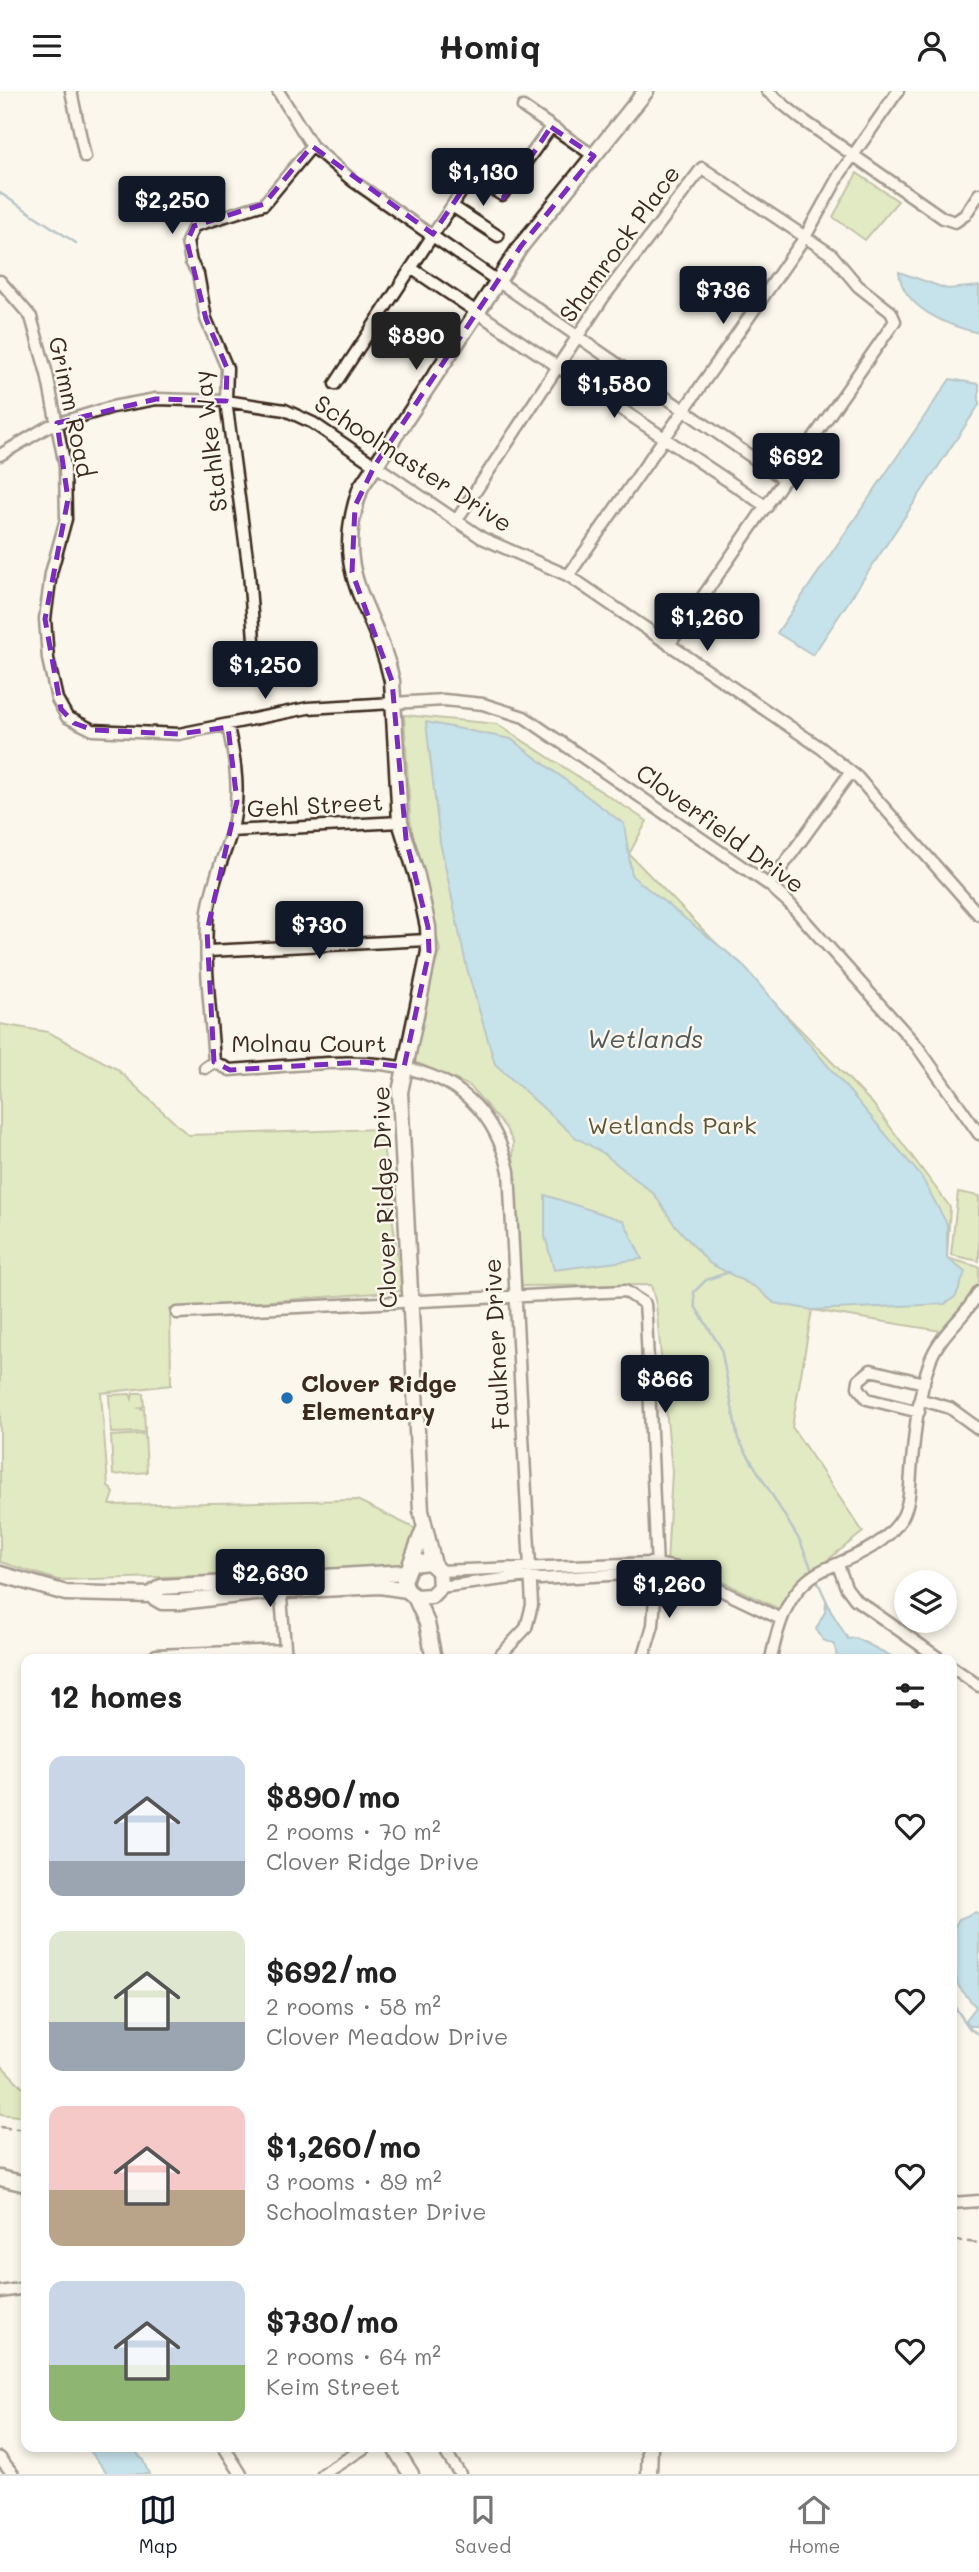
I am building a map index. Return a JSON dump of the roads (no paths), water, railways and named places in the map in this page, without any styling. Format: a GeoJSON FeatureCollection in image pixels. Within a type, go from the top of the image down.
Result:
{"type":"FeatureCollection","features":[{"type":"Feature","properties":{"kind":"street"},"geometry":{"type":"LineString","coordinates":[[71,91],[85,157]]}},
{"type":"Feature","properties":{"kind":"street"},"geometry":{"type":"LineString","coordinates":[[278,91],[312,146],[353,181],[499,279],[577,338],[786,480]]}},
{"type":"Feature","properties":{"kind":"street","name":"Clover Ridge Drive"},"geometry":{"type":"LineString","coordinates":[[437,1568],[424,1527],[400,1092],[429,952],[417,876],[400,822],[394,703],[388,660],[357,592],[350,552],[355,506],[361,487],[375,465],[521,246],[646,91]]}},
{"type":"Feature","properties":{"kind":"street"},"geometry":{"type":"LineString","coordinates":[[767,91],[853,155],[951,221],[964,215],[979,194]]}},
{"type":"Feature","properties":{"kind":"street"},"geometry":{"type":"LineString","coordinates":[[568,576],[804,237],[853,155],[898,91]]}},
{"type":"Feature","properties":{"kind":"street"},"geometry":{"type":"LineString","coordinates":[[523,107],[594,156]]}},
{"type":"Feature","properties":{"kind":"street"},"geometry":{"type":"LineString","coordinates":[[440,157],[502,195],[551,127]]}},
{"type":"Feature","properties":{"kind":"street","name":"Stahlke Way"},"geometry":{"type":"LineString","coordinates":[[254,640],[249,572],[226,401],[227,368],[205,319],[198,274],[191,262],[187,242],[194,226],[264,204],[312,146]]}},
{"type":"Feature","properties":{"kind":"street","name":"Shamrock Place"},"geometry":{"type":"LineString","coordinates":[[456,521],[603,297],[702,168],[804,237]]}},
{"type":"Feature","properties":{"kind":"street"},"geometry":{"type":"LineString","coordinates":[[334,384],[471,177]]}},
{"type":"Feature","properties":{"kind":"street"},"geometry":{"type":"LineString","coordinates":[[452,206],[498,236]]}},
{"type":"Feature","properties":{"kind":"street"},"geometry":{"type":"LineString","coordinates":[[668,645],[895,321],[891,312],[858,286],[832,255],[804,237]]}},
{"type":"Feature","properties":{"kind":"street"},"geometry":{"type":"LineString","coordinates":[[411,268],[767,507]]}},
{"type":"Feature","properties":{"kind":"street","name":"Grimm Road"},"geometry":{"type":"LineString","coordinates":[[1,285],[31,317],[57,423],[68,499],[66,519],[51,573],[45,619],[48,659],[61,709],[74,723],[93,730],[179,734],[228,727],[308,708],[394,703]]}},
{"type":"Feature","properties":{"kind":"street","name":"Schoolmaster Drive"},"geometry":{"type":"LineString","coordinates":[[0,455],[57,423],[112,407],[156,399],[270,405],[300,415],[482,538],[568,576],[821,748],[863,783],[979,915]]}},
{"type":"Feature","properties":{"kind":"street","name":"Cloverfield Drive"},"geometry":{"type":"LineString","coordinates":[[394,703],[464,701],[524,717],[769,885],[807,921],[918,1046],[979,1134]]}},
{"type":"Feature","properties":{"kind":"street"},"geometry":{"type":"LineString","coordinates":[[228,727],[238,780],[232,831],[211,896],[208,951],[428,940]]}},
{"type":"Feature","properties":{"kind":"street"},"geometry":{"type":"LineString","coordinates":[[769,885],[850,773]]}},
{"type":"Feature","properties":{"kind":"street","name":"Gehl Street"},"geometry":{"type":"LineString","coordinates":[[232,831],[400,822]]}},
{"type":"Feature","properties":{"kind":"street","name":"Molnau Court"},"geometry":{"type":"LineString","coordinates":[[208,951],[209,1065],[230,1070],[364,1062],[404,1067]]}},
{"type":"Feature","properties":{"kind":"street","name":"Faulkner Drive"},"geometry":{"type":"LineString","coordinates":[[404,1067],[428,1073],[460,1090],[487,1117],[496,1132],[509,1171],[528,1572],[532,1605],[530,1621],[521,1636],[502,1654]]}},
{"type":"Feature","properties":{"kind":"street"},"geometry":{"type":"LineString","coordinates":[[177,1313],[625,1291],[645,1304],[657,1569],[653,1625],[644,1654]]}},
{"type":"Feature","properties":{"kind":"street"},"geometry":{"type":"LineString","coordinates":[[772,1654],[780,1619],[793,1596],[812,1577],[874,1546],[902,1517],[907,1503],[924,1383],[938,1344],[979,1292]]}},
{"type":"Feature","properties":{"kind":"street"},"geometry":{"type":"LineString","coordinates":[[919,1412],[867,1399],[858,1387],[859,1380],[864,1373],[871,1370],[924,1383]]}},
{"type":"Feature","properties":{"kind":"street"},"geometry":{"type":"LineString","coordinates":[[922,1400],[950,1408],[979,1429]]}},
{"type":"Feature","properties":{"kind":"street","name":"Clover Ridge Drive"},"geometry":{"type":"LineString","coordinates":[[409,1568],[424,1527]]}},
{"type":"Feature","properties":{"kind":"street"},"geometry":{"type":"LineString","coordinates":[[280,1586],[409,1568],[423,1561],[437,1568],[528,1572],[540,1579],[657,1569],[699,1580],[780,1619]]}},
{"type":"Feature","properties":{"kind":"street"},"geometry":{"type":"LineString","coordinates":[[838,1565],[846,1587],[855,1599],[933,1654]]}},
{"type":"Feature","properties":{"kind":"street"},"geometry":{"type":"LineString","coordinates":[[409,1568],[404,1581],[427,1623],[433,1654]]}},
{"type":"Feature","properties":{"kind":"street"},"geometry":{"type":"LineString","coordinates":[[427,1623],[438,1590],[437,1568]]}},
{"type":"Feature","properties":{"kind":"street"},"geometry":{"type":"LineString","coordinates":[[0,1574],[66,1593],[97,1596],[150,1595],[161,1587],[380,1586],[426,1598],[438,1590],[528,1572]]}},
{"type":"Feature","properties":{"kind":"street"},"geometry":{"type":"LineString","coordinates":[[280,1586],[285,1654]]}},
{"type":"Feature","properties":{"kind":"street"},"geometry":{"type":"LineString","coordinates":[[957,1671],[979,1686]]}},
{"type":"Feature","properties":{"kind":"street"},"geometry":{"type":"LineString","coordinates":[[0,2178],[21,2183]]}},
{"type":"Feature","properties":{"kind":"street"},"geometry":{"type":"LineString","coordinates":[[957,2202],[979,2200]]}},
{"type":"Feature","properties":{"kind":"street"},"geometry":{"type":"LineString","coordinates":[[0,2292],[21,2289]]}},
{"type":"Feature","properties":{"kind":"street"},"geometry":{"type":"LineString","coordinates":[[227,2452],[241,2474]]}},
{"type":"Feature","properties":{"kind":"street"},"geometry":{"type":"LineString","coordinates":[[323,2474],[358,2452]]}},
{"type":"Feature","properties":{"kind":"street"},"geometry":{"type":"LineString","coordinates":[[397,2452],[411,2474]]}},
{"type":"Feature","properties":{"kind":"street"},"geometry":{"type":"LineString","coordinates":[[445,2452],[460,2474]]}},
{"type":"Feature","properties":{"kind":"street"},"geometry":{"type":"LineString","coordinates":[[649,2474],[650,2452]]}},
{"type":"Feature","properties":{"kind":"street"},"geometry":{"type":"LineString","coordinates":[[0,2458],[13,2474]]}},
{"type":"Feature","properties":{"kind":"water"},"geometry":{"type":"Polygon","coordinates":[[[899,272],[947,289],[979,286],[979,333],[954,326],[917,305],[902,285],[899,272]]]}},
{"type":"Feature","properties":{"kind":"water"},"geometry":{"type":"Polygon","coordinates":[[[950,379],[979,384],[979,405],[813,655],[777,633],[950,379]]]}},
{"type":"Feature","properties":{"kind":"water","name":"Wetlands"},"geometry":{"type":"Polygon","coordinates":[[[426,722],[511,739],[624,824],[632,876],[742,964],[921,1176],[947,1224],[947,1258],[965,1272],[956,1296],[945,1304],[812,1310],[774,1303],[757,1288],[709,1263],[674,1224],[654,1194],[603,1153],[575,1137],[495,1064],[467,969],[440,842],[426,722]]]}},
{"type":"Feature","properties":{"kind":"water"},"geometry":{"type":"Polygon","coordinates":[[[545,1195],[624,1221],[642,1259],[554,1270],[545,1236],[545,1195]]]}},
{"type":"Feature","properties":{"kind":"water"},"geometry":{"type":"Polygon","coordinates":[[[826,1603],[848,1639],[856,1638],[887,1654],[836,1654],[835,1645],[823,1640],[816,1629],[825,1612],[826,1603]]]}},
{"type":"Feature","properties":{"kind":"water"},"geometry":{"type":"Polygon","coordinates":[[[976,1912],[979,1914],[979,2026],[970,2026],[966,2020],[976,2007],[957,1981],[959,1919],[976,1912]]]}},
{"type":"Feature","properties":{"kind":"water"},"geometry":{"type":"Polygon","coordinates":[[[91,2452],[136,2452],[149,2474],[108,2474],[91,2452]]]}},
{"type":"Feature","properties":{"kind":"waterway"},"geometry":{"type":"LineString","coordinates":[[0,193],[76,243]]}},
{"type":"Feature","properties":{"kind":"waterway"},"geometry":{"type":"LineString","coordinates":[[729,1272],[706,1280],[694,1292],[695,1306],[721,1348],[738,1439],[800,1541],[813,1572]]}},
{"type":"Feature","properties":{"kind":"waterway"},"geometry":{"type":"LineString","coordinates":[[816,1578],[832,1613]]}},
{"type":"Feature","properties":{"kind":"waterway"},"geometry":{"type":"LineString","coordinates":[[957,2010],[970,2029],[979,2034]]}},
{"type":"Feature","properties":{"kind":"railway"},"geometry":{"type":"LineString","coordinates":[[0,2127],[21,2129]]}},
{"type":"Feature","properties":{"kind":"railway"},"geometry":{"type":"LineString","coordinates":[[957,2241],[979,2243]]}},
{"type":"Feature","properties":{"kind":"place","name":"Clover Ridge Elementary"},"geometry":{"type":"Point","coordinates":[287,1398]}},
{"type":"Feature","properties":{"kind":"park label","name":"Wetlands Park"},"geometry":{"type":"Point","coordinates":[672,1126]}}]}
